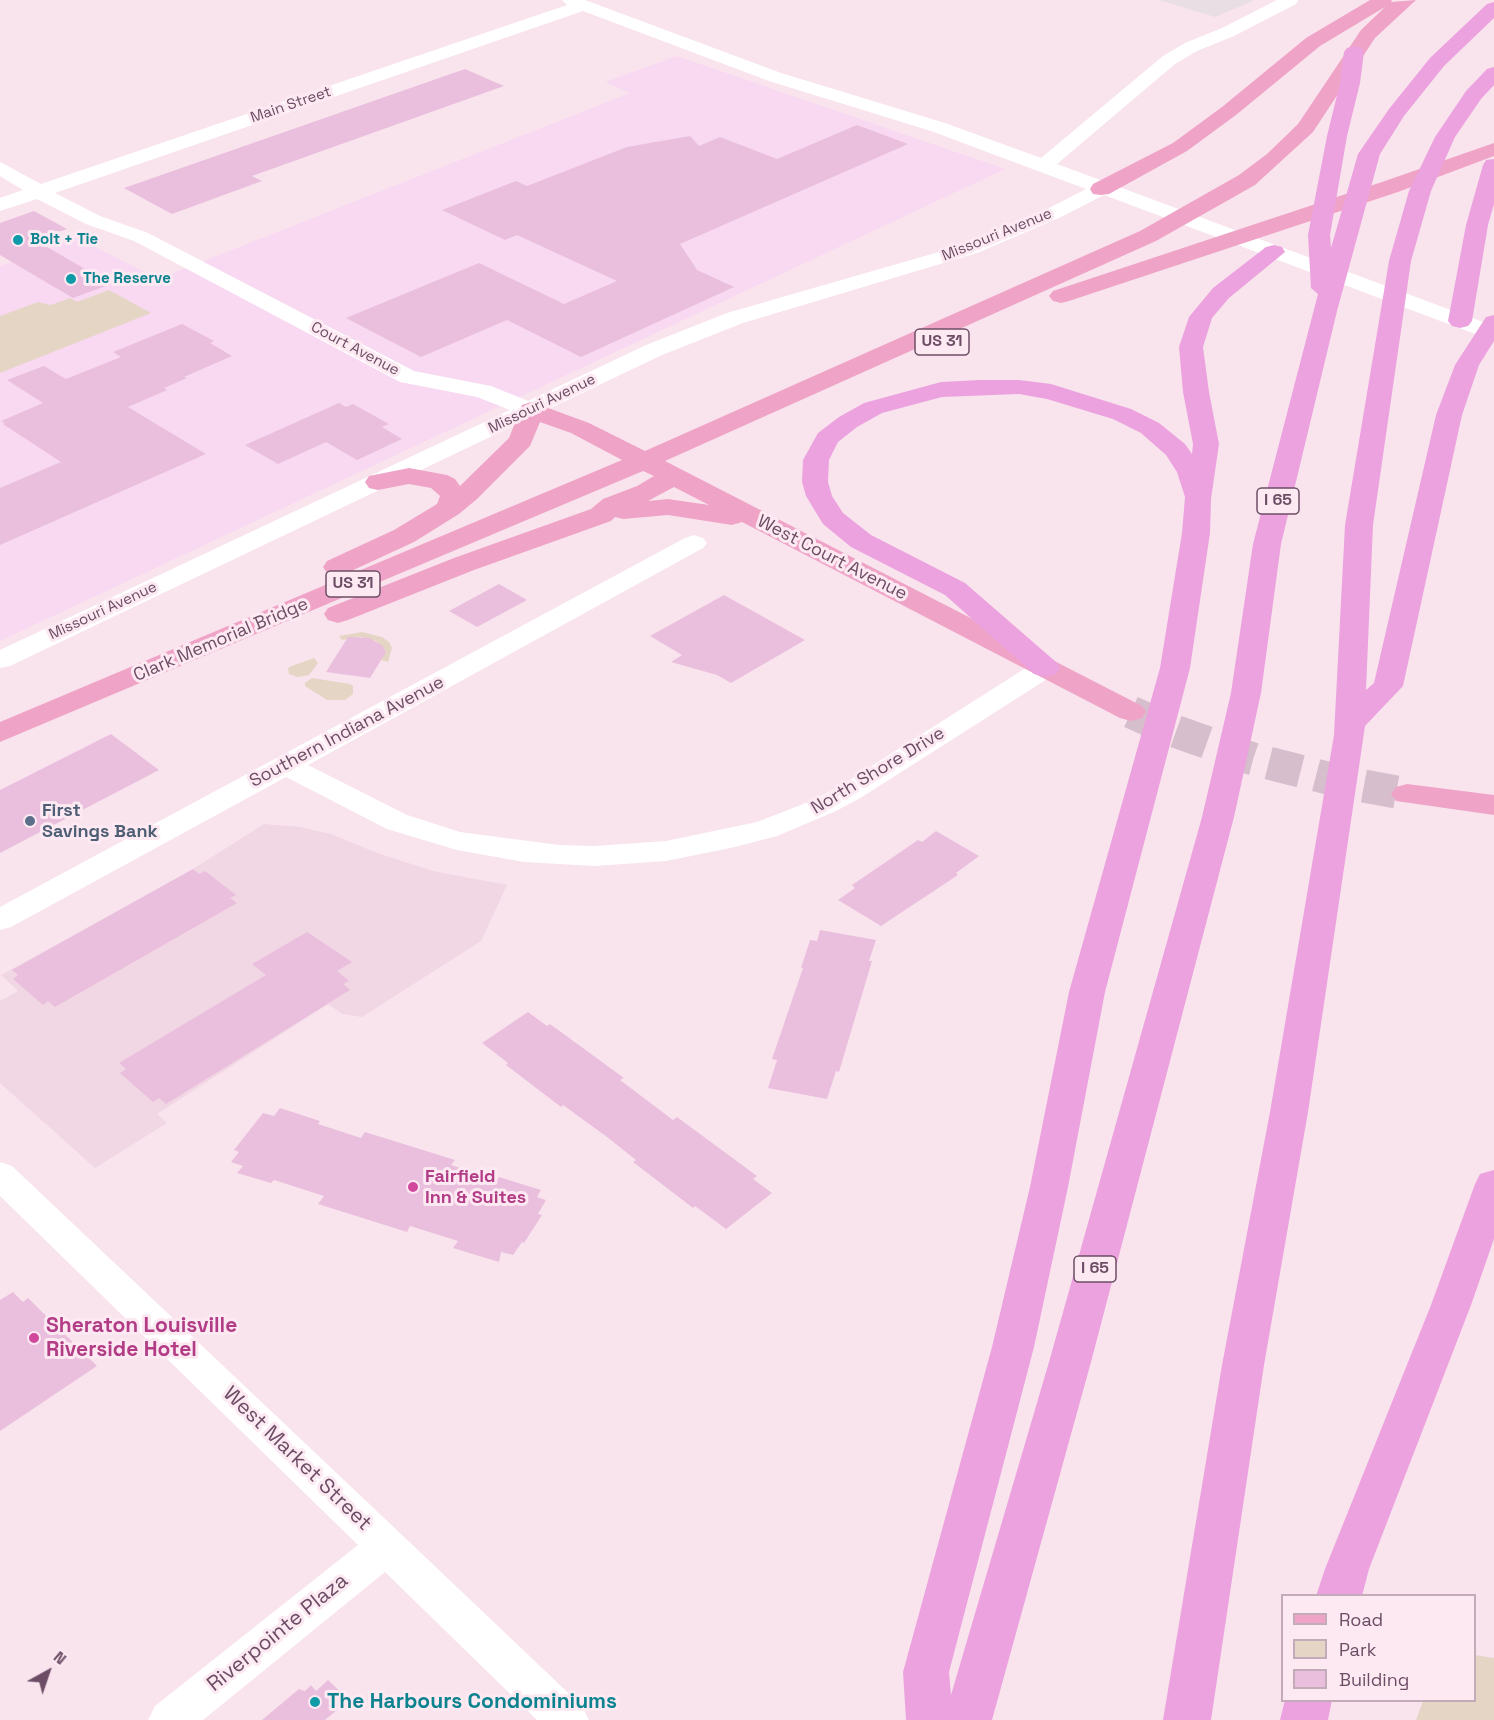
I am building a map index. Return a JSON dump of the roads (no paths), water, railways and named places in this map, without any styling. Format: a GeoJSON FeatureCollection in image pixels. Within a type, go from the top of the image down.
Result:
{"type":"FeatureCollection","features":[{"type":"Feature","properties":{"kind":"highway","name":"I 65"},"geometry":{"type":"LineString","coordinates":[[968,1720],[1070,1362],[1218,817],[1246,693],[1267,544],[1325,310],[1369,154],[1396,113],[1437,62],[1494,8]]}},
{"type":"Feature","properties":{"kind":"highway"},"geometry":{"type":"LineString","coordinates":[[1325,310],[1318,235],[1337,136],[1350,83],[1354,52]]}},
{"type":"Feature","properties":{"kind":"highway"},"geometry":{"type":"LineString","coordinates":[[1187,1720],[1243,1365],[1289,1112],[1349,729],[1359,525],[1400,261],[1420,190],[1445,137],[1473,95],[1494,73]]}},
{"type":"Feature","properties":{"kind":"highway"},"geometry":{"type":"LineString","coordinates":[[1460,321],[1477,225],[1494,165]]}},
{"type":"Feature","properties":{"kind":"highway"},"geometry":{"type":"LineString","coordinates":[[930,1720],[926,1672],[1013,1347],[1087,992],[1175,668],[1196,533],[1206,444],[1196,392],[1191,347],[1201,317],[1221,293],[1274,252]]}},
{"type":"Feature","properties":{"kind":"highway"},"geometry":{"type":"LineString","coordinates":[[1349,729],[1388,686],[1449,415],[1467,365],[1494,322]]}},
{"type":"Feature","properties":{"kind":"highway"},"geometry":{"type":"LineString","coordinates":[[1045,668],[955,589],[869,545],[833,518],[819,496],[815,483],[816,460],[827,438],[848,422],[873,408],[941,390],[1019,387],[1071,397],[1122,414],[1150,428],[1176,450],[1190,472],[1198,497],[1196,533]]}},
{"type":"Feature","properties":{"kind":"highway"},"geometry":{"type":"LineString","coordinates":[[1340,1594],[1347,1569],[1451,1305],[1494,1184]]}},
{"type":"Feature","properties":{"kind":"highway"},"geometry":{"type":"LineString","coordinates":[[1304,1720],[1309,1702]]}},
{"type":"Feature","properties":{"kind":"main road"},"geometry":{"type":"LineString","coordinates":[[1101,189],[1180,147],[1229,111],[1313,42],[1383,0]]}},
{"type":"Feature","properties":{"kind":"main road","name":"US 31"},"geometry":{"type":"LineString","coordinates":[[707,434],[1148,236],[1247,180],[1306,128],[1368,34],[1394,8],[1407,0]]}},
{"type":"Feature","properties":{"kind":"main road","name":"US 31"},"geometry":{"type":"LineString","coordinates":[[707,434],[1044,302],[1390,187],[1494,149]]}},
{"type":"Feature","properties":{"kind":"main road"},"geometry":{"type":"LineString","coordinates":[[0,715],[94,669],[404,536],[449,508],[468,493],[521,441],[531,410]]}},
{"type":"Feature","properties":{"kind":"main road","name":"West Court Avenue"},"geometry":{"type":"LineString","coordinates":[[531,410],[580,428],[1131,712]]}},
{"type":"Feature","properties":{"kind":"main road","name":"Clark Memorial Bridge"},"geometry":{"type":"LineString","coordinates":[[0,733],[707,434]]}},
{"type":"Feature","properties":{"kind":"main road"},"geometry":{"type":"LineString","coordinates":[[378,482],[409,476],[438,481],[446,485],[453,496],[449,508]]}},
{"type":"Feature","properties":{"kind":"main road"},"geometry":{"type":"LineString","coordinates":[[601,515],[613,505],[646,492],[674,476]]}},
{"type":"Feature","properties":{"kind":"main road"},"geometry":{"type":"LineString","coordinates":[[0,753],[105,713],[410,585],[601,515],[643,508],[668,507],[763,522]]}},
{"type":"Feature","properties":{"kind":"main road"},"geometry":{"type":"LineString","coordinates":[[1407,794],[1494,805]]}},
{"type":"Feature","properties":{"kind":"street"},"geometry":{"type":"LineString","coordinates":[[1042,166],[1169,60],[1191,47],[1227,32],[1290,0]]}},
{"type":"Feature","properties":{"kind":"street"},"geometry":{"type":"LineString","coordinates":[[577,3],[775,77],[938,127],[1494,334]]}},
{"type":"Feature","properties":{"kind":"street","name":"Main Street"},"geometry":{"type":"LineString","coordinates":[[0,205],[577,3]]}},
{"type":"Feature","properties":{"kind":"street","name":"Court Avenue"},"geometry":{"type":"LineString","coordinates":[[0,168],[93,220],[141,237],[408,376],[483,391],[531,410]]}},
{"type":"Feature","properties":{"kind":"street","name":"Missouri Avenue"},"geometry":{"type":"LineString","coordinates":[[0,660],[654,350],[735,318],[970,249],[1054,213],[1101,189]]}},
{"type":"Feature","properties":{"kind":"street","name":"Southern Indiana Avenue"},"geometry":{"type":"LineString","coordinates":[[0,920],[694,543]]}},
{"type":"Feature","properties":{"kind":"street","name":"North Shore Drive"},"geometry":{"type":"LineString","coordinates":[[286,765],[397,822],[457,841],[559,855],[666,851],[701,846],[746,835],[798,818],[826,805],[852,791],[1045,668]]}},
{"type":"Feature","properties":{"kind":"street","name":"West Market Street"},"geometry":{"type":"LineString","coordinates":[[0,1175],[567,1720]]}},
{"type":"Feature","properties":{"kind":"street","name":"Riverpointe Plaza"},"geometry":{"type":"LineString","coordinates":[[170,1720],[387,1546]]}},
{"type":"Feature","properties":{"kind":"tunnel"},"geometry":{"type":"LineString","coordinates":[[1131,712],[1169,729],[1253,759],[1347,783],[1407,794]]}},
{"type":"Feature","properties":{"kind":"place","name":"Bolt + Tie"},"geometry":{"type":"Point","coordinates":[18,240]}},
{"type":"Feature","properties":{"kind":"place","name":"The Reserve"},"geometry":{"type":"Point","coordinates":[71,279]}},
{"type":"Feature","properties":{"kind":"place","name":"First Savings Bank"},"geometry":{"type":"Point","coordinates":[30,821]}},
{"type":"Feature","properties":{"kind":"place","name":"Fairfield Inn & Suites"},"geometry":{"type":"Point","coordinates":[413,1187]}},
{"type":"Feature","properties":{"kind":"place","name":"Sheraton Louisville Riverside Hotel"},"geometry":{"type":"Point","coordinates":[34,1338]}},
{"type":"Feature","properties":{"kind":"place","name":"The Harbours Condominiums"},"geometry":{"type":"Point","coordinates":[315,1702]}}]}
